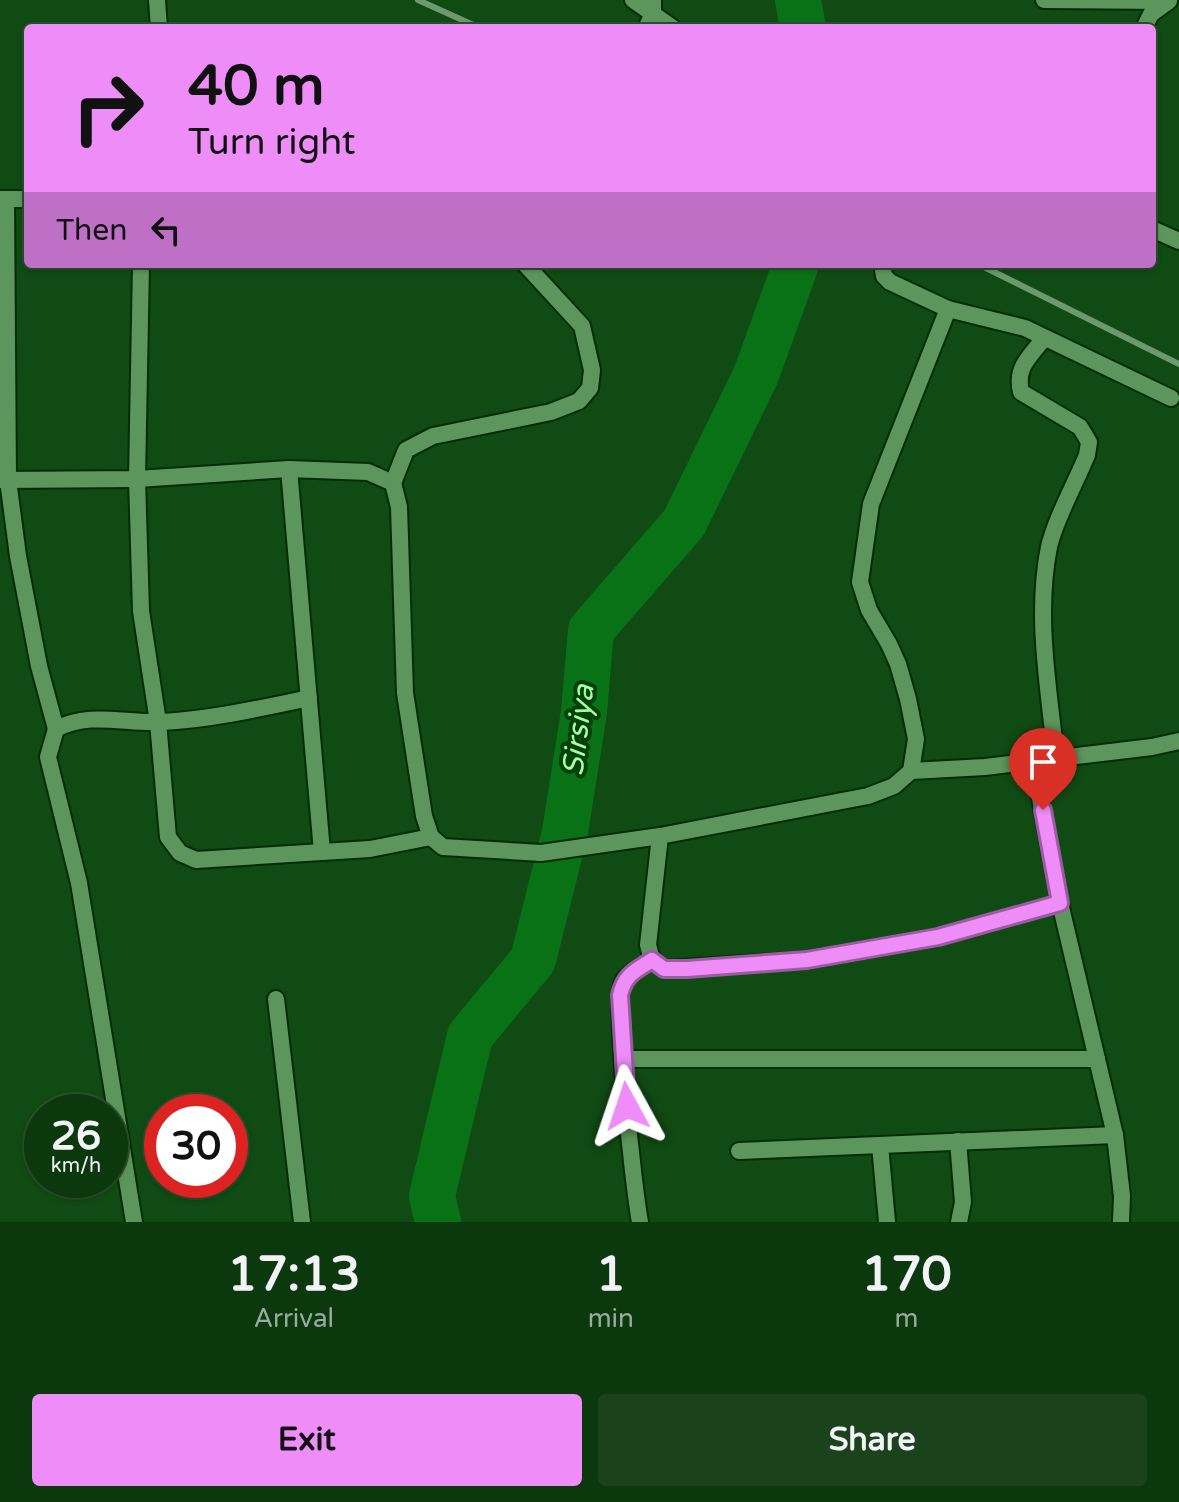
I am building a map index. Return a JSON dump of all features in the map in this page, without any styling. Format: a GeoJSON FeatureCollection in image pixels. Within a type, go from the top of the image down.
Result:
{"type":"FeatureCollection","features":[{"type":"Feature","properties":{"kind":"street"},"geometry":{"type":"LineString","coordinates":[[157,0],[159,24]]}},
{"type":"Feature","properties":{"kind":"street"},"geometry":{"type":"LineString","coordinates":[[633,0],[651,14]]}},
{"type":"Feature","properties":{"kind":"street"},"geometry":{"type":"LineString","coordinates":[[1044,0],[1170,0]]}},
{"type":"Feature","properties":{"kind":"street"},"geometry":{"type":"LineString","coordinates":[[1146,24],[1151,14],[1170,0]]}},
{"type":"Feature","properties":{"kind":"street"},"geometry":{"type":"LineString","coordinates":[[24,199],[3,199],[4,480],[39,666],[56,729],[48,757],[79,883],[134,1222]]}},
{"type":"Feature","properties":{"kind":"street"},"geometry":{"type":"LineString","coordinates":[[1156,231],[1179,241]]}},
{"type":"Feature","properties":{"kind":"street"},"geometry":{"type":"LineString","coordinates":[[141,268],[137,479],[141,611],[158,722],[168,837],[180,853],[196,860],[370,849],[431,837]]}},
{"type":"Feature","properties":{"kind":"street"},"geometry":{"type":"LineString","coordinates":[[529,268],[582,326],[592,370],[590,388],[579,401],[551,412],[433,436],[406,450],[393,483],[399,507],[405,693],[424,816],[431,837],[443,847],[541,853],[660,836],[868,796],[894,786],[911,771],[1033,761],[1179,741]]}},
{"type":"Feature","properties":{"kind":"street"},"geometry":{"type":"LineString","coordinates":[[883,268],[884,276],[890,282],[948,309],[1025,328],[1171,398]]}},
{"type":"Feature","properties":{"kind":"street"},"geometry":{"type":"LineString","coordinates":[[911,771],[916,739],[908,699],[898,664],[869,610],[860,582],[871,504],[948,309]]}},
{"type":"Feature","properties":{"kind":"street"},"geometry":{"type":"LineString","coordinates":[[1044,338],[1020,371],[1018,381],[1021,392],[1080,427],[1089,442],[1087,455],[1050,546],[1044,601],[1045,654],[1056,758]]}},
{"type":"Feature","properties":{"kind":"street"},"geometry":{"type":"LineString","coordinates":[[4,480],[137,479],[289,469],[368,472],[393,483]]}},
{"type":"Feature","properties":{"kind":"street"},"geometry":{"type":"LineString","coordinates":[[289,469],[322,852]]}},
{"type":"Feature","properties":{"kind":"street"},"geometry":{"type":"LineString","coordinates":[[56,729],[86,718],[158,722],[198,719],[309,698]]}},
{"type":"Feature","properties":{"kind":"street"},"geometry":{"type":"LineString","coordinates":[[1033,761],[1060,903],[1115,1135],[1122,1196],[1121,1222]]}},
{"type":"Feature","properties":{"kind":"street"},"geometry":{"type":"LineString","coordinates":[[660,836],[648,945],[652,960],[664,969],[807,960],[938,937],[1060,903]]}},
{"type":"Feature","properties":{"kind":"street"},"geometry":{"type":"LineString","coordinates":[[640,1222],[623,1059],[620,995],[624,980],[652,960]]}},
{"type":"Feature","properties":{"kind":"street"},"geometry":{"type":"LineString","coordinates":[[276,999],[302,1222]]}},
{"type":"Feature","properties":{"kind":"street"},"geometry":{"type":"LineString","coordinates":[[623,1059],[1097,1059]]}},
{"type":"Feature","properties":{"kind":"street"},"geometry":{"type":"LineString","coordinates":[[739,1151],[1115,1135]]}},
{"type":"Feature","properties":{"kind":"street"},"geometry":{"type":"LineString","coordinates":[[958,1141],[963,1202],[959,1222]]}},
{"type":"Feature","properties":{"kind":"street"},"geometry":{"type":"LineString","coordinates":[[880,1145],[887,1222]]}},
{"type":"Feature","properties":{"kind":"waterway","name":"Sirsiya"},"geometry":{"type":"LineString","coordinates":[[798,0],[802,24]]}},
{"type":"Feature","properties":{"kind":"waterway","name":"Sirsiya"},"geometry":{"type":"LineString","coordinates":[[438,1222],[432,1196],[470,1036],[533,960],[565,832],[584,712],[591,630],[684,523],[756,375],[795,268]]}},
{"type":"Feature","properties":{"kind":"railway"},"geometry":{"type":"LineString","coordinates":[[418,0],[471,24]]}},
{"type":"Feature","properties":{"kind":"railway"},"geometry":{"type":"LineString","coordinates":[[986,268],[1179,364]]}},
{"type":"Feature","properties":{"kind":"route"},"geometry":{"type":"LineString","coordinates":[[627,1106],[620,995],[624,980],[635,971],[652,960],[664,969],[807,960],[938,937],[1060,903],[1043,810]]}}]}
